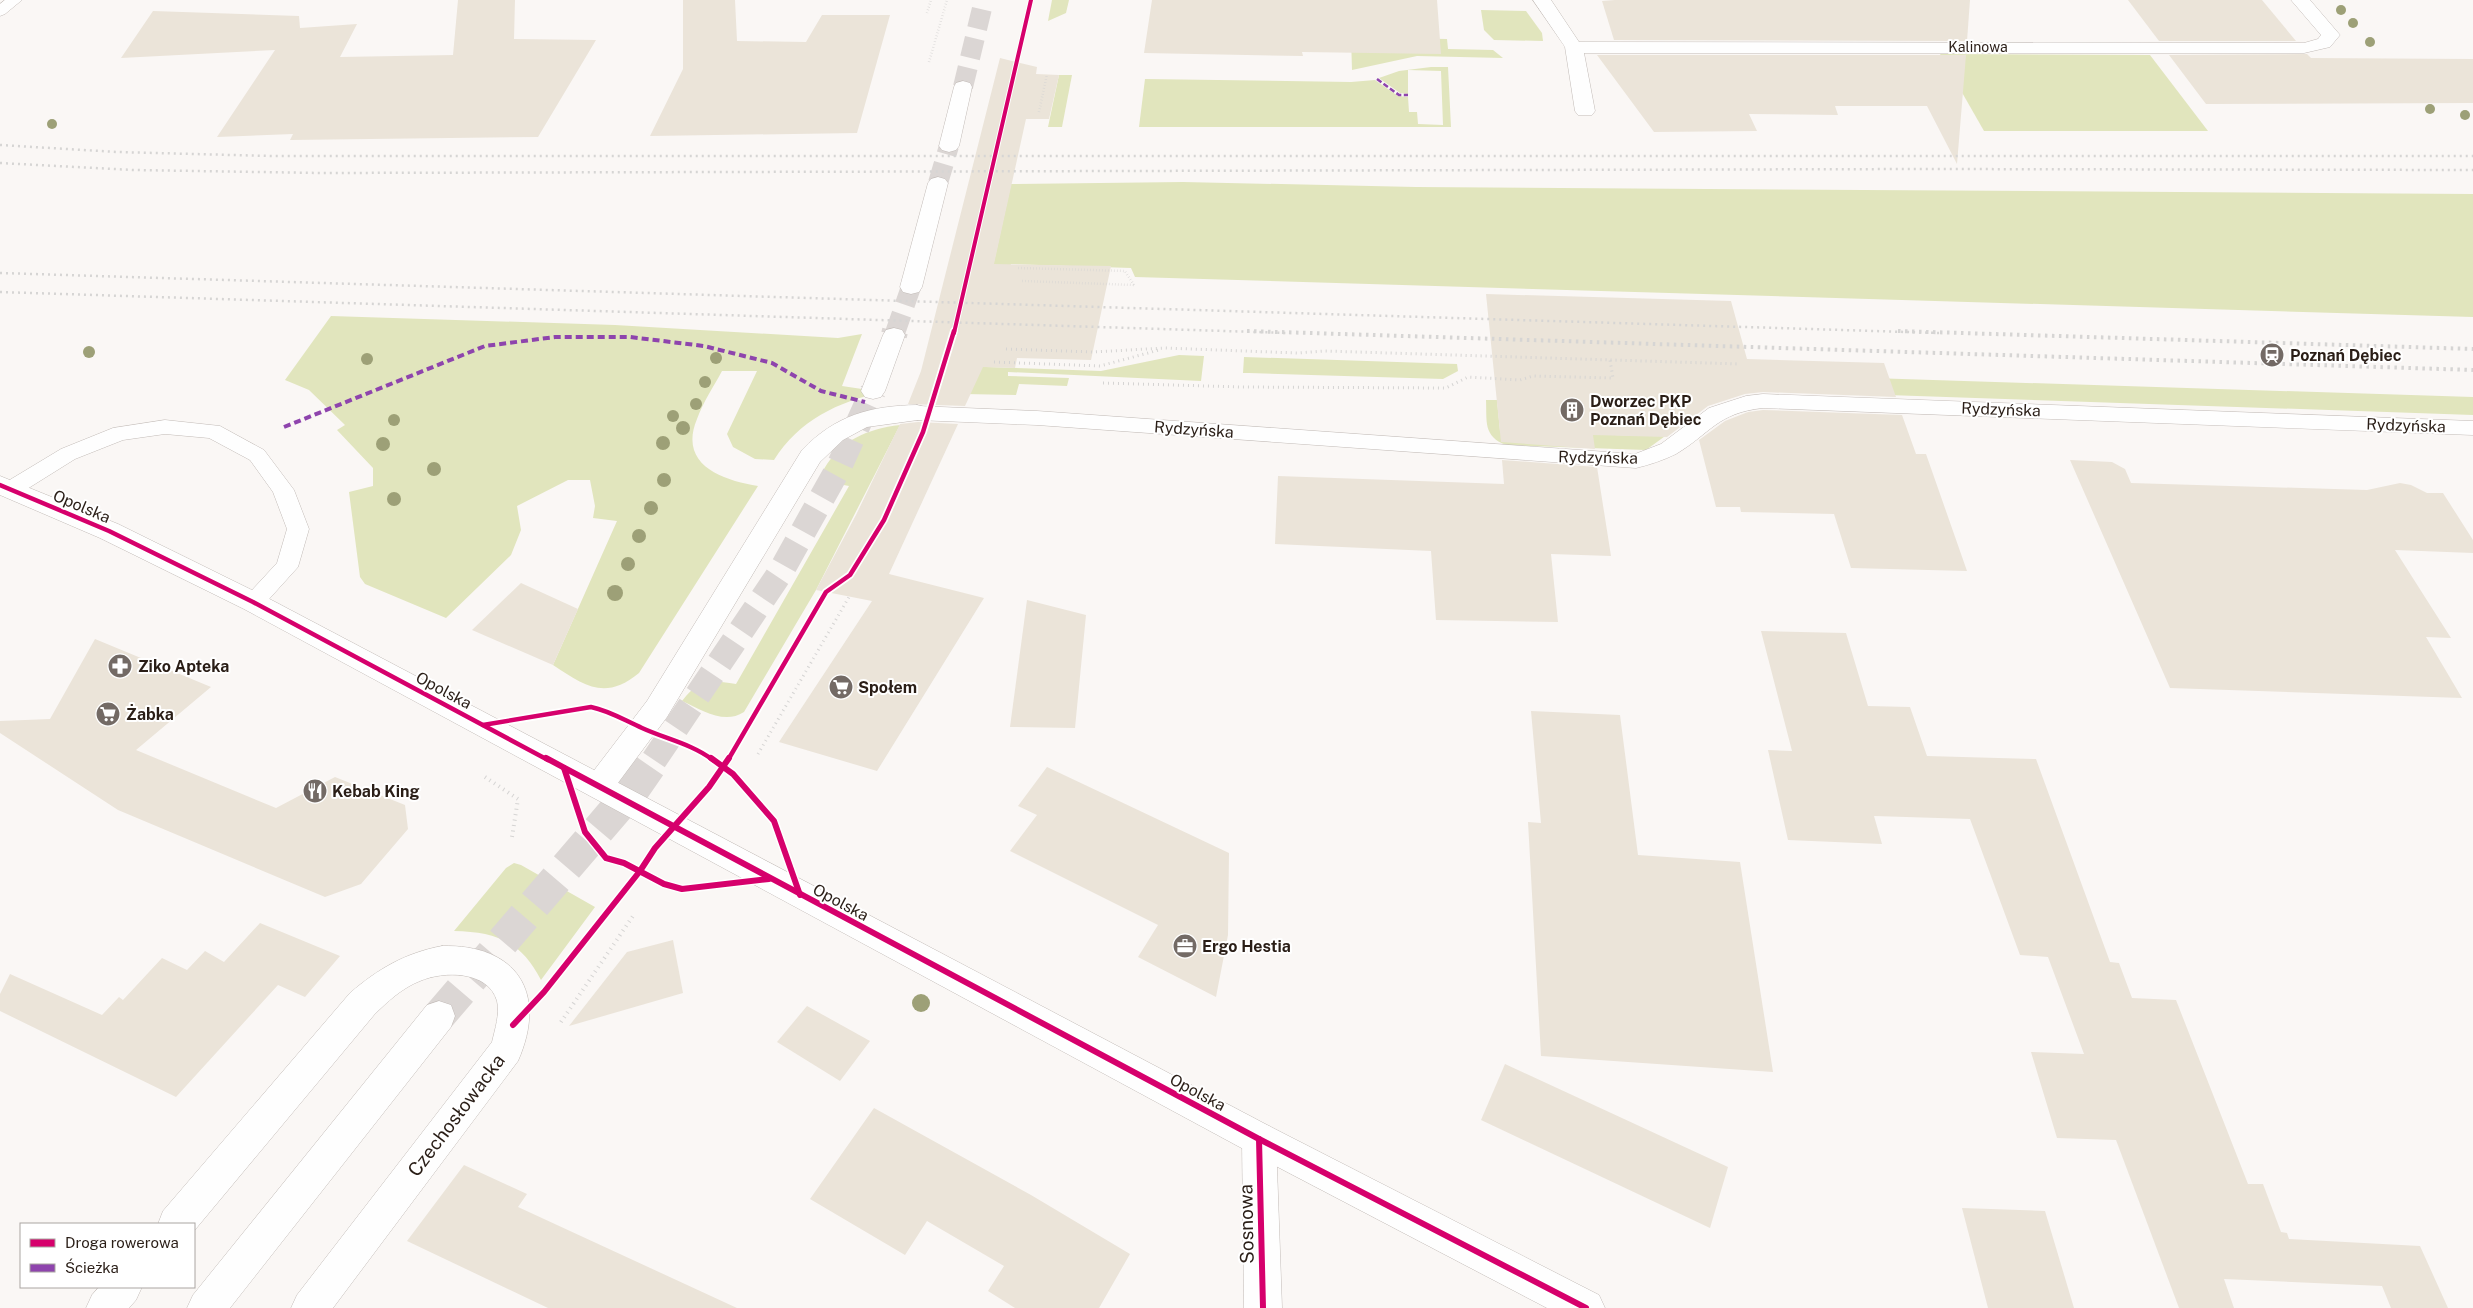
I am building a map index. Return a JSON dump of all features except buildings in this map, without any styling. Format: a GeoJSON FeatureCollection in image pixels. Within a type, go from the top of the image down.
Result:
{"type":"FeatureCollection","features":[{"type":"Feature","properties":{"kind":"street"},"geometry":{"type":"LineString","coordinates":[[1542,0],[1574,46],[1585,111]]}},
{"type":"Feature","properties":{"kind":"street","name":"Kalinowa"},"geometry":{"type":"LineString","coordinates":[[1574,46],[2304,48],[2324,43],[2331,36],[2300,0]]}},
{"type":"Feature","properties":{"kind":"street"},"geometry":{"type":"LineString","coordinates":[[949,146],[963,87]]}},
{"type":"Feature","properties":{"kind":"street"},"geometry":{"type":"LineString","coordinates":[[911,287],[938,183]]}},
{"type":"Feature","properties":{"kind":"street"},"geometry":{"type":"LineString","coordinates":[[873,391],[894,335]]}},
{"type":"Feature","properties":{"kind":"street"},"geometry":{"type":"LineString","coordinates":[[599,786],[657,709],[811,456],[820,445],[845,427],[868,418],[893,413],[918,413]]}},
{"type":"Feature","properties":{"kind":"street","name":"Opolska"},"geometry":{"type":"LineString","coordinates":[[6,487],[109,531],[253,602],[1259,1139],[1586,1308]]}},
{"type":"Feature","properties":{"kind":"street","name":"Czechosłowacka"},"geometry":{"type":"LineString","coordinates":[[177,1223],[362,1004],[386,983],[412,968],[439,961],[465,961],[488,967],[504,982],[514,1001],[513,1025],[506,1050],[310,1308]]}},
{"type":"Feature","properties":{"kind":"street"},"geometry":{"type":"LineString","coordinates":[[206,1308],[439,1016]]}},
{"type":"Feature","properties":{"kind":"street","name":"Sosnowa"},"geometry":{"type":"LineString","coordinates":[[1259,1139],[1263,1308]]}},
{"type":"Feature","properties":{"kind":"street"},"geometry":{"type":"LineString","coordinates":[[106,1308],[122,1288]]}},
{"type":"Feature","properties":{"kind":"lane"},"geometry":{"type":"LineString","coordinates":[[0,11],[14,0]]}},
{"type":"Feature","properties":{"kind":"lane","name":"Rydzyńska"},"geometry":{"type":"LineString","coordinates":[[918,413],[1062,420],[1636,461],[1668,449],[1716,414],[1746,403],[1763,401],[2473,428]]}},
{"type":"Feature","properties":{"kind":"lane"},"geometry":{"type":"LineString","coordinates":[[6,487],[68,454],[120,432],[165,427],[213,431],[257,455],[283,490],[298,529],[287,567],[253,602]]}},
{"type":"Feature","properties":{"kind":"path"},"geometry":{"type":"LineString","coordinates":[[927,13],[931,0]]}},
{"type":"Feature","properties":{"kind":"path"},"geometry":{"type":"LineString","coordinates":[[930,62],[947,0]]}},
{"type":"Feature","properties":{"kind":"path"},"geometry":{"type":"LineString","coordinates":[[1039,112],[1047,74]]}},
{"type":"Feature","properties":{"kind":"path"},"geometry":{"type":"LineString","coordinates":[[1018,268],[1125,271],[1134,285],[1022,281]]}},
{"type":"Feature","properties":{"kind":"path"},"geometry":{"type":"LineString","coordinates":[[994,362],[1100,366],[1165,348]]}},
{"type":"Feature","properties":{"kind":"path"},"geometry":{"type":"LineString","coordinates":[[1006,349],[1093,352]]}},
{"type":"Feature","properties":{"kind":"path"},"geometry":{"type":"LineString","coordinates":[[1062,420],[1085,382],[1242,388],[1446,388],[1468,377],[1520,380],[1533,376],[1613,378],[1610,360]]}},
{"type":"Feature","properties":{"kind":"path"},"geometry":{"type":"LineString","coordinates":[[758,754],[849,597]]}},
{"type":"Feature","properties":{"kind":"path"},"geometry":{"type":"LineString","coordinates":[[480,774],[518,799],[512,837]]}},
{"type":"Feature","properties":{"kind":"green space"},"geometry":{"type":"Polygon","coordinates":[[[1052,0],[1069,0],[1066,13],[1048,21],[1052,0]]]}},
{"type":"Feature","properties":{"kind":"green space"},"geometry":{"type":"Polygon","coordinates":[[[1481,10],[1526,11],[1542,33],[1543,41],[1494,40],[1484,30],[1481,10]]]}},
{"type":"Feature","properties":{"kind":"green space"},"geometry":{"type":"Polygon","coordinates":[[[1351,37],[1447,39],[1448,49],[1493,50],[1503,58],[1417,56],[1352,70],[1351,37]]]}},
{"type":"Feature","properties":{"kind":"green space"},"geometry":{"type":"Polygon","coordinates":[[[1940,54],[2150,55],[2208,131],[1984,131],[1940,54]]]}},
{"type":"Feature","properties":{"kind":"green space"},"geometry":{"type":"Polygon","coordinates":[[[1431,67],[1448,67],[1451,127],[1139,127],[1145,79],[1351,82],[1375,80],[1398,96],[1408,97],[1409,112],[1417,112],[1418,124],[1443,125],[1441,71],[1408,70],[1408,94],[1400,93],[1379,78],[1399,71],[1431,67]]]}},
{"type":"Feature","properties":{"kind":"green space"},"geometry":{"type":"Polygon","coordinates":[[[1059,75],[1072,75],[1062,127],[1048,127],[1059,75]]]}},
{"type":"Feature","properties":{"kind":"green space"},"geometry":{"type":"Polygon","coordinates":[[[1183,182],[1416,187],[2473,194],[2473,317],[1135,277],[1131,268],[1011,264],[1009,273],[988,289],[1011,184],[1183,182]]]}},
{"type":"Feature","properties":{"kind":"green space"},"geometry":{"type":"Polygon","coordinates":[[[331,316],[615,325],[838,338],[862,334],[842,386],[882,392],[850,401],[821,415],[795,434],[774,460],[755,459],[733,447],[727,434],[757,371],[722,371],[705,400],[697,419],[693,435],[693,448],[698,459],[707,468],[731,479],[758,486],[639,673],[616,687],[595,687],[575,679],[553,665],[617,521],[593,518],[595,506],[590,480],[568,480],[517,506],[521,530],[511,555],[446,618],[365,584],[360,577],[349,492],[373,486],[373,468],[337,430],[345,425],[309,390],[285,380],[331,316]]]}},
{"type":"Feature","properties":{"kind":"green space"},"geometry":{"type":"Polygon","coordinates":[[[978,337],[987,367],[1101,371],[1179,355],[1204,356],[1201,381],[1008,372],[1008,376],[1069,378],[1067,386],[1019,384],[1016,395],[964,394],[978,337]]]}},
{"type":"Feature","properties":{"kind":"green space"},"geometry":{"type":"Polygon","coordinates":[[[1244,357],[1457,364],[1458,371],[1443,379],[1243,373],[1244,357]]]}},
{"type":"Feature","properties":{"kind":"green space"},"geometry":{"type":"Polygon","coordinates":[[[1617,370],[2473,397],[2473,415],[1741,390],[1720,396],[1646,450],[1506,445],[1490,433],[1487,422],[1486,400],[1497,400],[1500,431],[1642,436],[1617,370]]]}},
{"type":"Feature","properties":{"kind":"green space"},"geometry":{"type":"Polygon","coordinates":[[[900,425],[816,590],[744,712],[736,716],[721,717],[682,701],[694,688],[706,682],[736,684],[849,486],[833,483],[826,477],[824,469],[838,450],[866,433],[900,425]]]}},
{"type":"Feature","properties":{"kind":"green space"},"geometry":{"type":"Polygon","coordinates":[[[514,863],[521,865],[595,907],[541,980],[525,956],[506,941],[482,934],[454,931],[506,868],[514,863]]]}},
{"type":"Feature","properties":{"kind":"tunnel"},"geometry":{"type":"LineString","coordinates":[[963,87],[984,0]]}},
{"type":"Feature","properties":{"kind":"tunnel"},"geometry":{"type":"LineString","coordinates":[[938,183],[949,146]]}},
{"type":"Feature","properties":{"kind":"tunnel"},"geometry":{"type":"LineString","coordinates":[[895,333],[911,287]]}},
{"type":"Feature","properties":{"kind":"tunnel"},"geometry":{"type":"LineString","coordinates":[[894,335],[895,331]]}},
{"type":"Feature","properties":{"kind":"tunnel"},"geometry":{"type":"LineString","coordinates":[[654,760],[780,573],[838,469],[873,391]]}},
{"type":"Feature","properties":{"kind":"tunnel"},"geometry":{"type":"LineString","coordinates":[[439,1016],[635,787],[655,758]]}},
{"type":"Feature","properties":{"kind":"railway"},"geometry":{"type":"LineString","coordinates":[[0,145],[117,152],[271,156],[2473,156]]}},
{"type":"Feature","properties":{"kind":"railway"},"geometry":{"type":"LineString","coordinates":[[0,163],[133,170],[321,173],[1925,169],[2473,170]]}},
{"type":"Feature","properties":{"kind":"railway"},"geometry":{"type":"LineString","coordinates":[[0,273],[1939,333]]}},
{"type":"Feature","properties":{"kind":"railway"},"geometry":{"type":"LineString","coordinates":[[0,292],[1287,333]]}},
{"type":"Feature","properties":{"kind":"railway"},"geometry":{"type":"LineString","coordinates":[[1247,331],[2473,370]]}},
{"type":"Feature","properties":{"kind":"railway"},"geometry":{"type":"LineString","coordinates":[[1898,331],[2473,349]]}},
{"type":"Feature","properties":{"kind":"marked path"},"geometry":{"type":"LineString","coordinates":[[1377,79],[1399,95],[1408,95]]}},
{"type":"Feature","properties":{"kind":"marked path"},"geometry":{"type":"LineString","coordinates":[[284,427],[485,346],[519,340],[555,337],[630,337],[667,340],[739,353],[772,363],[821,391],[865,402]]}},
{"type":"Feature","properties":{"kind":"cycle path"},"geometry":{"type":"LineString","coordinates":[[513,1025],[544,992],[640,871],[655,848],[709,787],[723,768],[826,592],[850,575],[884,520],[923,432],[950,347],[968,279],[1031,0]]}},
{"type":"Feature","properties":{"kind":"cycle path"},"geometry":{"type":"LineString","coordinates":[[0,485],[109,531],[253,602],[1259,1139],[1586,1308]]}},
{"type":"Feature","properties":{"kind":"cycle path"},"geometry":{"type":"LineString","coordinates":[[483,725],[591,707],[606,710],[642,728],[700,750],[733,774],[774,821],[800,895]]}},
{"type":"Feature","properties":{"kind":"cycle path"},"geometry":{"type":"LineString","coordinates":[[564,768],[585,832],[606,858],[624,863],[664,884],[682,889],[769,879]]}},
{"type":"Feature","properties":{"kind":"cycle path"},"geometry":{"type":"LineString","coordinates":[[1259,1139],[1263,1308]]}},
{"type":"Feature","properties":{"kind":"place","name":"Poznań Dębiec"},"geometry":{"type":"Point","coordinates":[2272,355]}},
{"type":"Feature","properties":{"kind":"place","name":"Dworzec PKP Poznań Dębiec"},"geometry":{"type":"Point","coordinates":[1572,410]}},
{"type":"Feature","properties":{"kind":"place","name":"Ziko Apteka"},"geometry":{"type":"Point","coordinates":[120,666]}},
{"type":"Feature","properties":{"kind":"place","name":"Społem"},"geometry":{"type":"Point","coordinates":[841,687]}},
{"type":"Feature","properties":{"kind":"place","name":"Żabka"},"geometry":{"type":"Point","coordinates":[108,714]}},
{"type":"Feature","properties":{"kind":"place","name":"Kebab King"},"geometry":{"type":"Point","coordinates":[315,791]}},
{"type":"Feature","properties":{"kind":"place","name":"Ergo Hestia"},"geometry":{"type":"Point","coordinates":[1185,946]}}]}
